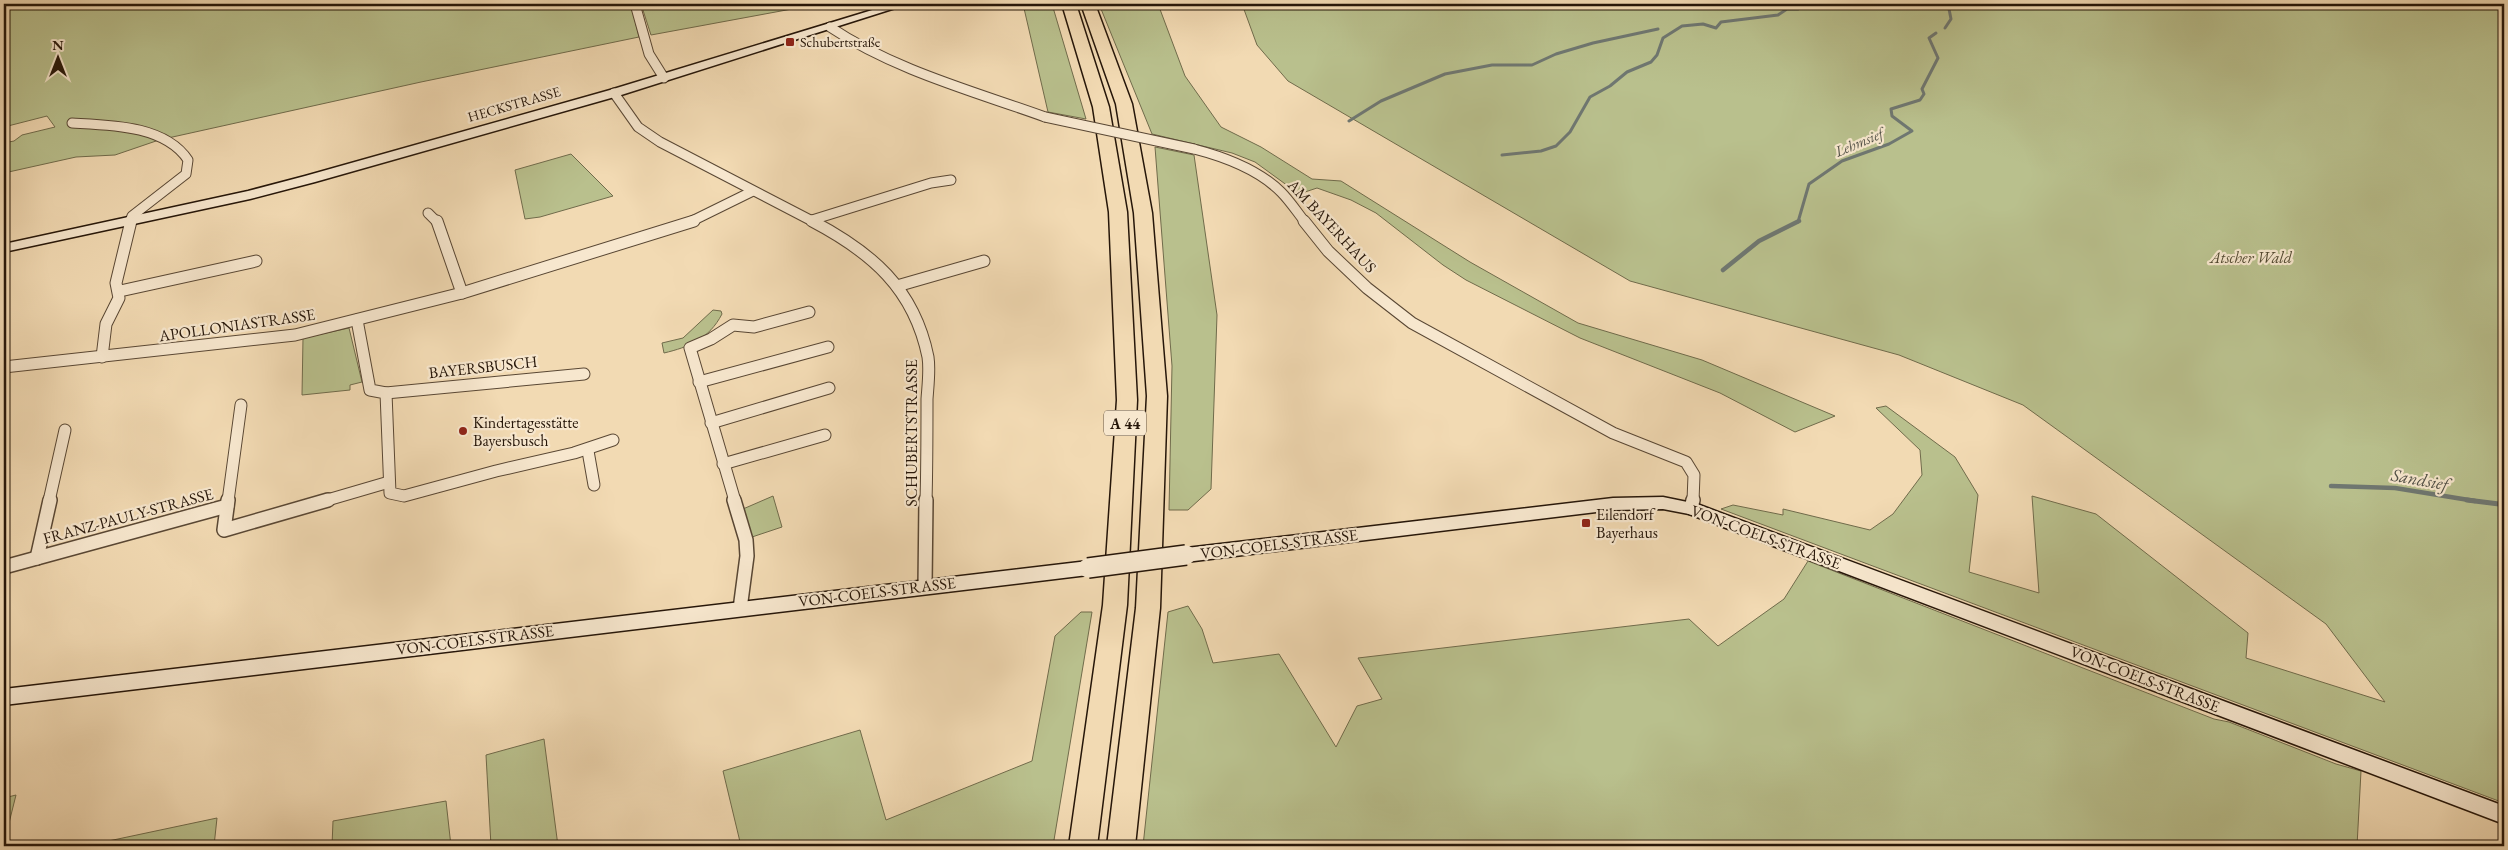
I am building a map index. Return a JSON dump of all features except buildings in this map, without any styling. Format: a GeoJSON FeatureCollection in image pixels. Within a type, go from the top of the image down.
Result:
{"type":"FeatureCollection","features":[{"type":"Feature","properties":{"kind":"highway","name":"A 44"},"geometry":{"type":"LineString","coordinates":[[1068,4],[1101,107],[1118,212],[1127,400],[1115,605],[1084,846]]}},
{"type":"Feature","properties":{"kind":"highway","name":"A 44"},"geometry":{"type":"LineString","coordinates":[[1088,4],[1124,104],[1143,213],[1157,396],[1148,608],[1121,846]]}},
{"type":"Feature","properties":{"kind":"main road","name":"HECKSTRASSE"},"geometry":{"type":"LineString","coordinates":[[4,248],[310,179],[614,93],[903,4]]}},
{"type":"Feature","properties":{"kind":"main road","name":"VON-COELS-STRASSE"},"geometry":{"type":"LineString","coordinates":[[4,697],[1613,504],[1663,503],[1691,508],[2504,815]]}},
{"type":"Feature","properties":{"kind":"street"},"geometry":{"type":"LineString","coordinates":[[635,4],[646,45],[664,78]]}},
{"type":"Feature","properties":{"kind":"street","name":"AM BAYERHAUS"},"geometry":{"type":"LineString","coordinates":[[830,27],[848,39],[915,70],[1045,117],[1194,149],[1226,158],[1266,180],[1281,192],[1335,257],[1367,288],[1412,323],[1612,433],[1686,462],[1694,475],[1694,497],[1691,508]]}},
{"type":"Feature","properties":{"kind":"street","name":"SCHUBERTSTRASSE"},"geometry":{"type":"LineString","coordinates":[[614,93],[638,127],[652,137],[846,239],[873,260],[897,286],[915,316],[928,358],[925,586]]}},
{"type":"Feature","properties":{"kind":"street"},"geometry":{"type":"LineString","coordinates":[[72,123],[133,129],[170,141],[188,155],[191,164],[186,174],[132,216],[116,283],[120,291],[115,311],[108,320],[102,357]]}},
{"type":"Feature","properties":{"kind":"street"},"geometry":{"type":"LineString","coordinates":[[812,220],[931,183],[951,180]]}},
{"type":"Feature","properties":{"kind":"street","name":"APOLLONIASTRASSE"},"geometry":{"type":"LineString","coordinates":[[4,367],[295,335],[462,293],[700,220],[753,191]]}},
{"type":"Feature","properties":{"kind":"street"},"geometry":{"type":"LineString","coordinates":[[428,213],[436,219],[462,293]]}},
{"type":"Feature","properties":{"kind":"street"},"geometry":{"type":"LineString","coordinates":[[120,291],[256,261]]}},
{"type":"Feature","properties":{"kind":"street"},"geometry":{"type":"LineString","coordinates":[[897,286],[964,265],[984,261]]}},
{"type":"Feature","properties":{"kind":"street"},"geometry":{"type":"LineString","coordinates":[[740,609],[747,556],[746,540],[690,348],[711,339],[733,325],[754,327],[809,312]]}},
{"type":"Feature","properties":{"kind":"street"},"geometry":{"type":"LineString","coordinates":[[357,320],[370,390],[377,393],[386,393],[390,493],[404,496],[510,468],[542,463],[588,450],[613,440]]}},
{"type":"Feature","properties":{"kind":"street"},"geometry":{"type":"LineString","coordinates":[[699,382],[828,347]]}},
{"type":"Feature","properties":{"kind":"street","name":"BAYERSBUSCH"},"geometry":{"type":"LineString","coordinates":[[386,393],[584,374]]}},
{"type":"Feature","properties":{"kind":"street"},"geometry":{"type":"LineString","coordinates":[[711,423],[829,388]]}},
{"type":"Feature","properties":{"kind":"street","name":"FRANZ-PAULY-STRASSE"},"geometry":{"type":"LineString","coordinates":[[241,405],[224,530],[390,482]]}},
{"type":"Feature","properties":{"kind":"street","name":"FRANZ-PAULY-STRASSE"},"geometry":{"type":"LineString","coordinates":[[37,558],[65,430]]}},
{"type":"Feature","properties":{"kind":"street"},"geometry":{"type":"LineString","coordinates":[[724,464],[825,435]]}},
{"type":"Feature","properties":{"kind":"street"},"geometry":{"type":"LineString","coordinates":[[588,450],[594,485]]}},
{"type":"Feature","properties":{"kind":"street","name":"FRANZ-PAULY-STRASSE"},"geometry":{"type":"LineString","coordinates":[[4,567],[227,506]]}},
{"type":"Feature","properties":{"kind":"green space"},"geometry":{"type":"Polygon","coordinates":[[[4,4],[631,4],[639,37],[421,82],[159,140],[115,155],[76,157],[4,173],[4,143],[14,141],[22,135],[55,127],[47,116],[4,127],[4,4]]]}},
{"type":"Feature","properties":{"kind":"green space"},"geometry":{"type":"Polygon","coordinates":[[[641,4],[819,4],[651,35],[641,4]]]}},
{"type":"Feature","properties":{"kind":"green space"},"geometry":{"type":"Polygon","coordinates":[[[1023,4],[1052,4],[1086,119],[1048,112],[1023,4]]]}},
{"type":"Feature","properties":{"kind":"green space"},"geometry":{"type":"Polygon","coordinates":[[[1099,4],[1158,4],[1185,76],[1221,127],[1261,147],[1312,179],[1341,181],[1470,262],[1578,323],[1702,360],[1835,416],[1795,432],[1720,393],[1580,338],[1466,280],[1443,265],[1376,213],[1351,200],[1317,188],[1299,194],[1255,162],[1232,153],[1152,134],[1099,4]]]}},
{"type":"Feature","properties":{"kind":"green space","name":"Atscher Wald"},"geometry":{"type":"Polygon","coordinates":[[[1242,4],[2504,4],[2504,803],[1721,509],[1733,505],[1783,515],[1783,509],[1870,530],[1893,514],[1922,475],[1920,450],[1876,408],[1886,406],[1955,457],[1978,495],[1969,572],[2039,593],[2032,496],[2096,514],[2248,633],[2246,658],[2385,702],[2326,624],[2023,405],[1899,355],[1630,281],[1288,81],[1257,45],[1242,4]]]}},
{"type":"Feature","properties":{"kind":"green space"},"geometry":{"type":"Polygon","coordinates":[[[1155,147],[1194,155],[1217,315],[1211,489],[1188,510],[1169,510],[1172,366],[1155,147]]]}},
{"type":"Feature","properties":{"kind":"green space"},"geometry":{"type":"Polygon","coordinates":[[[571,154],[613,196],[540,217],[525,219],[515,170],[571,154]]]}},
{"type":"Feature","properties":{"kind":"green space"},"geometry":{"type":"Polygon","coordinates":[[[713,310],[721,311],[722,314],[717,323],[705,336],[690,345],[664,353],[662,343],[683,338],[713,310]]]}},
{"type":"Feature","properties":{"kind":"green space"},"geometry":{"type":"Polygon","coordinates":[[[349,328],[362,382],[350,385],[350,390],[302,395],[303,338],[349,328]]]}},
{"type":"Feature","properties":{"kind":"green space"},"geometry":{"type":"Polygon","coordinates":[[[773,496],[782,527],[752,537],[743,509],[773,496]]]}},
{"type":"Feature","properties":{"kind":"green space"},"geometry":{"type":"Polygon","coordinates":[[[1808,561],[2214,719],[2229,722],[2336,764],[2361,771],[2357,846],[1143,846],[1168,612],[1188,606],[1202,629],[1213,663],[1279,654],[1336,747],[1357,706],[1382,699],[1358,658],[1689,619],[1718,646],[1784,599],[1808,561]]]}},
{"type":"Feature","properties":{"kind":"green space"},"geometry":{"type":"Polygon","coordinates":[[[1081,612],[1092,612],[1053,846],[741,846],[723,771],[860,730],[886,820],[1032,761],[1055,636],[1081,612]]]}},
{"type":"Feature","properties":{"kind":"green space"},"geometry":{"type":"Polygon","coordinates":[[[544,739],[558,846],[491,846],[486,755],[544,739]]]}},
{"type":"Feature","properties":{"kind":"green space"},"geometry":{"type":"Polygon","coordinates":[[[16,795],[4,843],[4,798],[16,795]]]}},
{"type":"Feature","properties":{"kind":"green space"},"geometry":{"type":"Polygon","coordinates":[[[446,801],[451,846],[332,846],[333,821],[446,801]]]}},
{"type":"Feature","properties":{"kind":"green space"},"geometry":{"type":"Polygon","coordinates":[[[217,818],[214,846],[99,846],[99,843],[217,818]]]}},
{"type":"Feature","properties":{"kind":"waterway","name":"Lehmsief"},"geometry":{"type":"LineString","coordinates":[[1502,155],[1541,151],[1556,146],[1570,132],[1590,97],[1610,86],[1627,72],[1651,62],[1657,55],[1663,38],[1682,26],[1703,24],[1716,28],[1721,22],[1778,15],[1787,9],[1798,9],[1806,4]]}},
{"type":"Feature","properties":{"kind":"waterway","name":"Lehmsief"},"geometry":{"type":"LineString","coordinates":[[1945,28],[1951,19],[1948,4]]}},
{"type":"Feature","properties":{"kind":"waterway"},"geometry":{"type":"LineString","coordinates":[[1349,121],[1381,101],[1445,74],[1492,65],[1532,65],[1556,54],[1593,43],[1658,29]]}},
{"type":"Feature","properties":{"kind":"waterway","name":"Lehmsief"},"geometry":{"type":"LineString","coordinates":[[1798,221],[1809,184],[1842,161],[1889,144],[1912,131],[1892,116],[1891,109],[1920,100],[1924,94],[1922,89],[1938,58],[1929,38],[1936,33]]}},
{"type":"Feature","properties":{"kind":"waterway","name":"Lehmsief"},"geometry":{"type":"LineString","coordinates":[[1723,270],[1759,241],[1798,221]]}},
{"type":"Feature","properties":{"kind":"waterway","name":"Sandsief"},"geometry":{"type":"LineString","coordinates":[[2331,486],[2395,488],[2475,501]]}},
{"type":"Feature","properties":{"kind":"waterway","name":"Sandsief"},"geometry":{"type":"LineString","coordinates":[[2467,500],[2475,501]]}},
{"type":"Feature","properties":{"kind":"waterway","name":"Sandsief"},"geometry":{"type":"LineString","coordinates":[[2475,501],[2499,504],[2504,502]]}},
{"type":"Feature","properties":{"kind":"place","name":"Schubertstraße"},"geometry":{"type":"Point","coordinates":[790,42]}},
{"type":"Feature","properties":{"kind":"place","name":"Kindertagesstätte Bayersbusch"},"geometry":{"type":"Point","coordinates":[463,431]}},
{"type":"Feature","properties":{"kind":"place","name":"Eilendorf Bayerhaus"},"geometry":{"type":"Point","coordinates":[1586,523]}}]}
